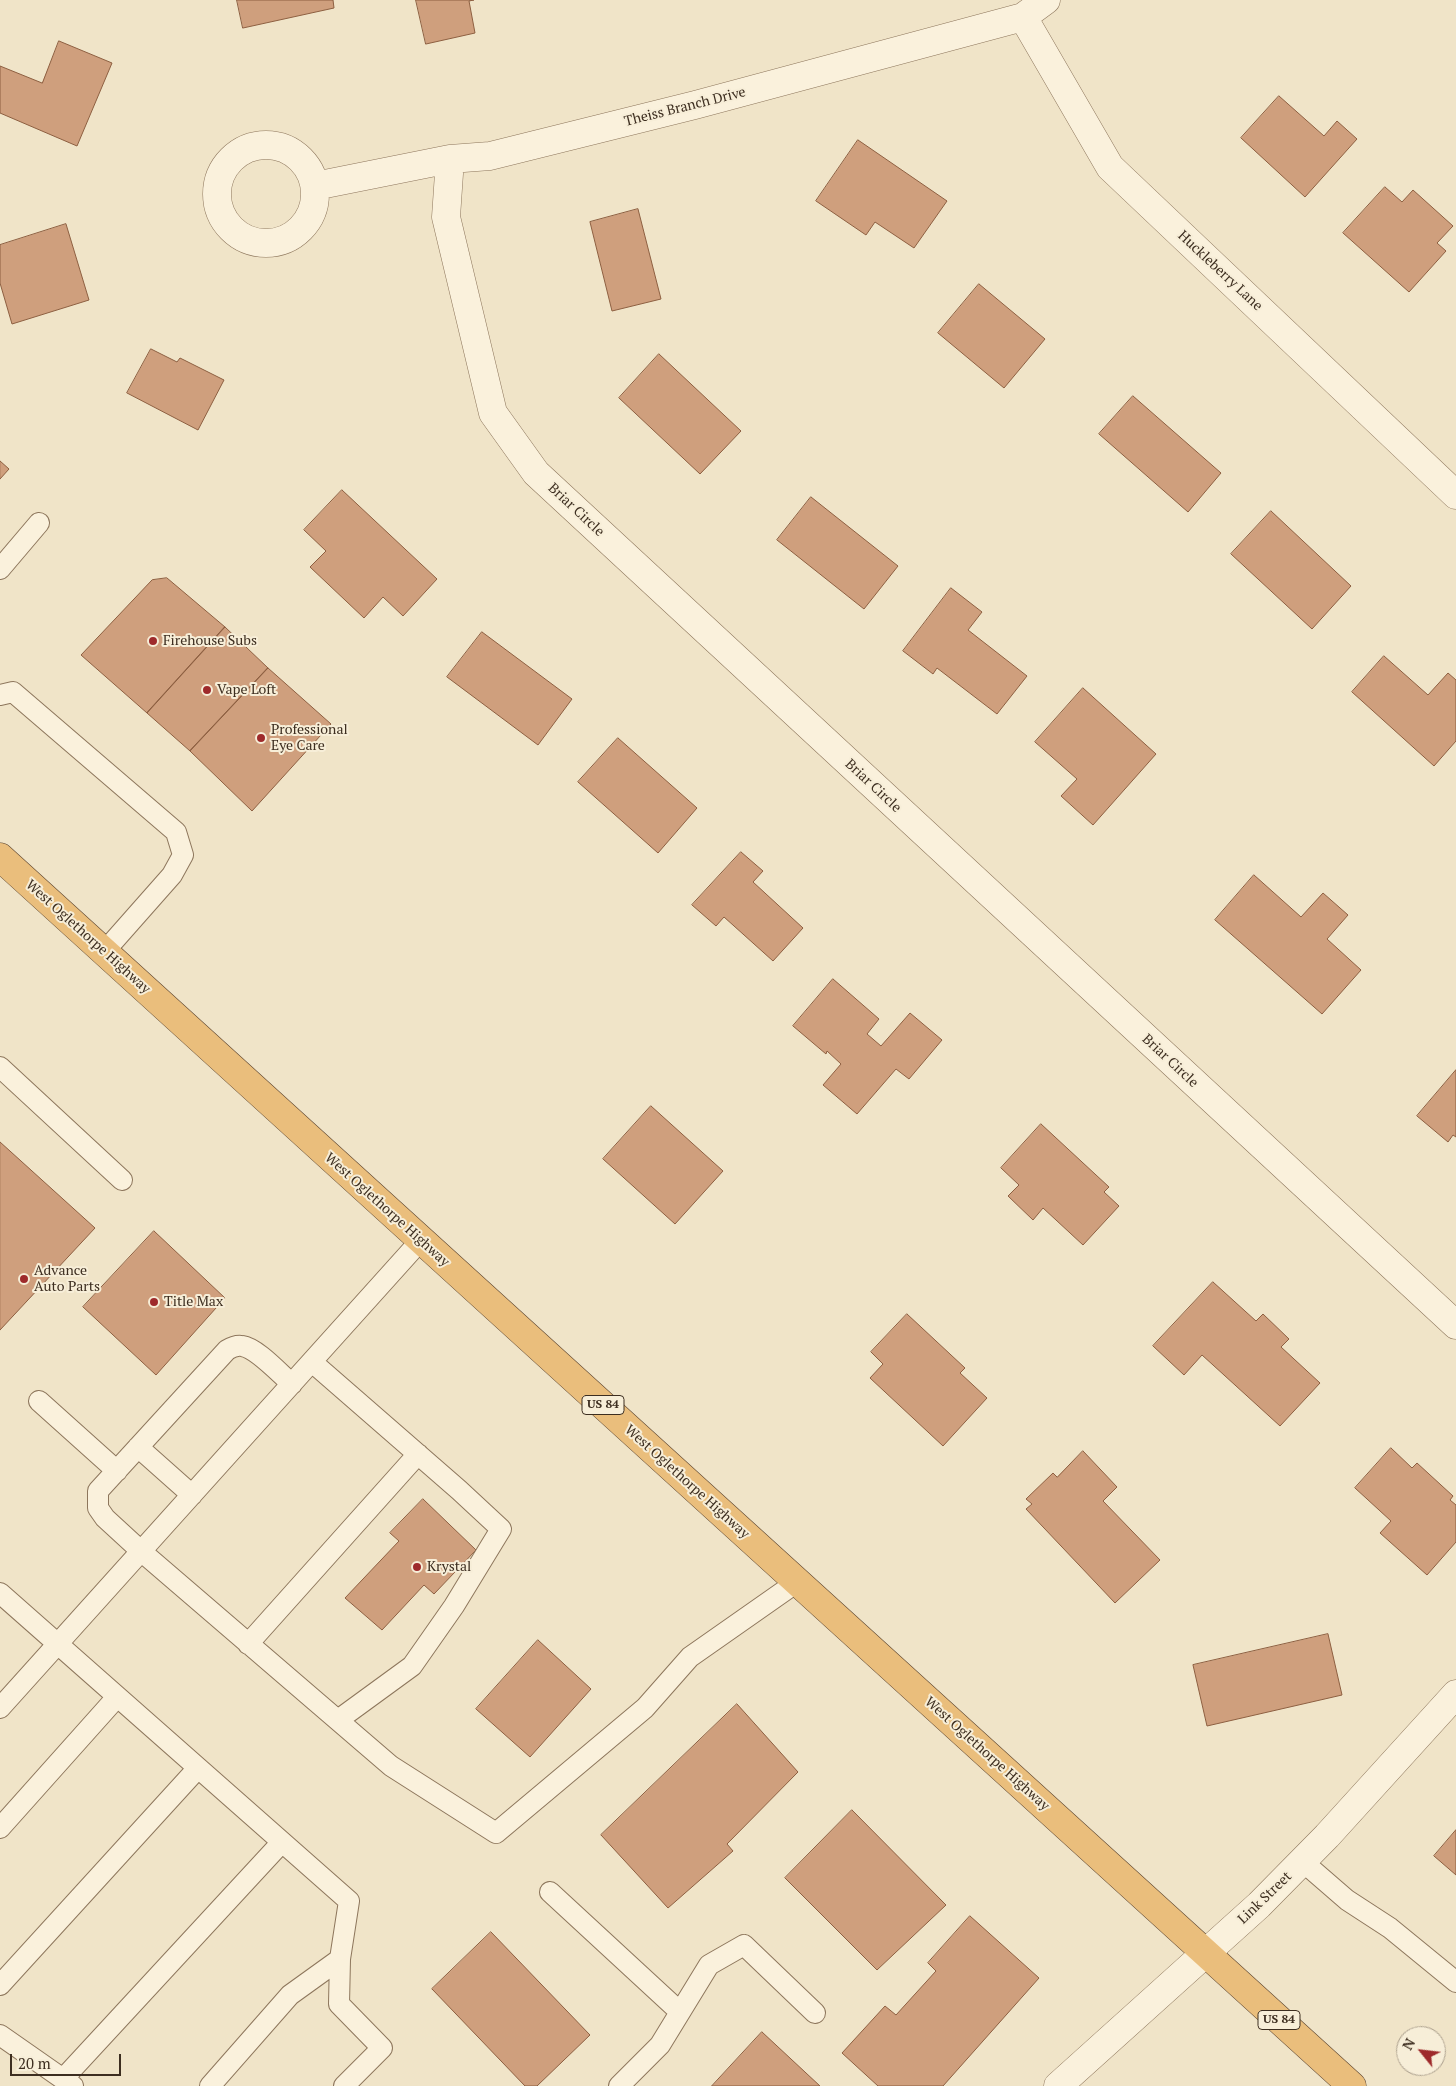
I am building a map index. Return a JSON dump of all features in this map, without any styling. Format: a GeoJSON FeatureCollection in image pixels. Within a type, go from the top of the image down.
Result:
{"type":"FeatureCollection","features":[{"type":"Feature","properties":{"kind":"highway","name":"West Oglethorpe Highway"},"geometry":{"type":"LineString","coordinates":[[0,857],[1352,2086]]}},
{"type":"Feature","properties":{"kind":"street","name":"Theiss Branch Drive"},"geometry":{"type":"LineString","coordinates":[[315,186],[450,158],[490,156],[677,110],[1023,17],[1046,0]]}},
{"type":"Feature","properties":{"kind":"street","name":"Huckleberry Lane"},"geometry":{"type":"LineString","coordinates":[[1023,17],[1110,167],[1456,495]]}},
{"type":"Feature","properties":{"kind":"street","name":"Briar Circle"},"geometry":{"type":"LineString","coordinates":[[450,158],[446,217],[493,413],[536,473],[1456,1325]]}},
{"type":"Feature","properties":{"kind":"street","name":"Link Street"},"geometry":{"type":"LineString","coordinates":[[1058,2086],[1259,1904],[1302,1861],[1456,1694]]}},
{"type":"Feature","properties":{"kind":"lane"},"geometry":{"type":"LineString","coordinates":[[0,569],[39,523]]}},
{"type":"Feature","properties":{"kind":"lane"},"geometry":{"type":"LineString","coordinates":[[0,695],[13,692],[176,832],[183,855],[172,875],[104,952]]}},
{"type":"Feature","properties":{"kind":"lane"},"geometry":{"type":"LineString","coordinates":[[0,1067],[122,1180]]}},
{"type":"Feature","properties":{"kind":"lane"},"geometry":{"type":"LineString","coordinates":[[0,1708],[421,1240]]}},
{"type":"Feature","properties":{"kind":"lane"},"geometry":{"type":"LineString","coordinates":[[292,1384],[260,1356],[245,1346],[236,1345],[227,1350],[98,1491],[98,1508],[105,1518],[142,1552],[391,1766],[496,1833],[645,1708],[690,1657],[797,1582]]}},
{"type":"Feature","properties":{"kind":"lane"},"geometry":{"type":"LineString","coordinates":[[312,1362],[501,1529],[454,1606],[412,1666],[338,1720]]}},
{"type":"Feature","properties":{"kind":"lane"},"geometry":{"type":"LineString","coordinates":[[39,1401],[117,1471]]}},
{"type":"Feature","properties":{"kind":"lane"},"geometry":{"type":"LineString","coordinates":[[138,1447],[192,1495]]}},
{"type":"Feature","properties":{"kind":"lane"},"geometry":{"type":"LineString","coordinates":[[248,1644],[418,1454]]}},
{"type":"Feature","properties":{"kind":"lane"},"geometry":{"type":"LineString","coordinates":[[0,1593],[349,1901],[340,1959],[339,2004],[382,2048],[344,2086]]}},
{"type":"Feature","properties":{"kind":"lane"},"geometry":{"type":"LineString","coordinates":[[0,1828],[117,1697]]}},
{"type":"Feature","properties":{"kind":"lane"},"geometry":{"type":"LineString","coordinates":[[0,1985],[198,1768]]}},
{"type":"Feature","properties":{"kind":"lane"},"geometry":{"type":"LineString","coordinates":[[0,2035],[68,2083],[282,1842]]}},
{"type":"Feature","properties":{"kind":"lane"},"geometry":{"type":"LineString","coordinates":[[1302,1861],[1347,1900],[1390,1928],[1456,1982]]}},
{"type":"Feature","properties":{"kind":"lane"},"geometry":{"type":"LineString","coordinates":[[550,1892],[680,2012]]}},
{"type":"Feature","properties":{"kind":"lane"},"geometry":{"type":"LineString","coordinates":[[618,2086],[660,2045],[709,1965],[744,1945],[815,2013]]}},
{"type":"Feature","properties":{"kind":"lane"},"geometry":{"type":"LineString","coordinates":[[210,2086],[290,1995],[340,1959]]}},
{"type":"Feature","properties":{"kind":"building"},"geometry":{"type":"Polygon","coordinates":[[[237,0],[333,0],[334,8],[243,28],[237,0]]]}},
{"type":"Feature","properties":{"kind":"building"},"geometry":{"type":"Polygon","coordinates":[[[416,0],[474,0],[469,1],[475,33],[426,44],[416,0]]]}},
{"type":"Feature","properties":{"kind":"building"},"geometry":{"type":"Polygon","coordinates":[[[59,41],[112,63],[77,146],[0,113],[0,66],[42,83],[59,41]]]}},
{"type":"Feature","properties":{"kind":"building"},"geometry":{"type":"Polygon","coordinates":[[[1279,96],[1324,136],[1337,121],[1357,139],[1305,197],[1241,138],[1279,96]]]}},
{"type":"Feature","properties":{"kind":"building"},"geometry":{"type":"Polygon","coordinates":[[[858,140],[947,201],[914,248],[875,222],[866,235],[816,201],[858,140]]]}},
{"type":"Feature","properties":{"kind":"building"},"geometry":{"type":"Polygon","coordinates":[[[1385,187],[1402,202],[1413,190],[1453,226],[1437,243],[1446,251],[1409,292],[1343,233],[1385,187]]]}},
{"type":"Feature","properties":{"kind":"building"},"geometry":{"type":"Polygon","coordinates":[[[638,209],[661,299],[612,311],[590,222],[638,209]]]}},
{"type":"Feature","properties":{"kind":"building"},"geometry":{"type":"Polygon","coordinates":[[[66,224],[89,300],[12,324],[0,283],[0,245],[66,224]]]}},
{"type":"Feature","properties":{"kind":"building"},"geometry":{"type":"Polygon","coordinates":[[[979,284],[1045,339],[1004,388],[938,333],[979,284]]]}},
{"type":"Feature","properties":{"kind":"building"},"geometry":{"type":"Polygon","coordinates":[[[151,349],[177,362],[180,358],[224,380],[198,430],[127,393],[151,349]]]}},
{"type":"Feature","properties":{"kind":"building"},"geometry":{"type":"Polygon","coordinates":[[[659,354],[741,431],[700,474],[619,398],[659,354]]]}},
{"type":"Feature","properties":{"kind":"building"},"geometry":{"type":"Polygon","coordinates":[[[1133,396],[1221,473],[1188,512],[1099,434],[1133,396]]]}},
{"type":"Feature","properties":{"kind":"building"},"geometry":{"type":"Polygon","coordinates":[[[0,461],[9,469],[0,479],[0,461]]]}},
{"type":"Feature","properties":{"kind":"building"},"geometry":{"type":"Polygon","coordinates":[[[342,490],[437,579],[403,616],[383,597],[364,618],[310,567],[326,551],[304,530],[342,490]]]}},
{"type":"Feature","properties":{"kind":"building"},"geometry":{"type":"Polygon","coordinates":[[[811,497],[898,566],[864,609],[777,540],[811,497]]]}},
{"type":"Feature","properties":{"kind":"building"},"geometry":{"type":"Polygon","coordinates":[[[1271,511],[1351,586],[1312,629],[1231,554],[1271,511]]]}},
{"type":"Feature","properties":{"kind":"building","name":"Firehouse Subs"},"geometry":{"type":"Polygon","coordinates":[[[167,578],[225,627],[147,713],[81,655],[152,580],[167,578]]]}},
{"type":"Feature","properties":{"kind":"building"},"geometry":{"type":"Polygon","coordinates":[[[951,588],[982,612],[968,630],[1027,676],[997,714],[937,668],[933,674],[903,651],[951,588]]]}},
{"type":"Feature","properties":{"kind":"building","name":"Vape Loft"},"geometry":{"type":"Polygon","coordinates":[[[225,627],[268,668],[190,751],[147,713],[225,627]]]}},
{"type":"Feature","properties":{"kind":"building"},"geometry":{"type":"Polygon","coordinates":[[[482,632],[572,699],[538,745],[447,677],[482,632]]]}},
{"type":"Feature","properties":{"kind":"building"},"geometry":{"type":"Polygon","coordinates":[[[1384,656],[1428,695],[1448,673],[1456,680],[1456,741],[1434,766],[1352,692],[1384,656]]]}},
{"type":"Feature","properties":{"kind":"building","name":"Professional Eye Care"},"geometry":{"type":"Polygon","coordinates":[[[268,668],[331,724],[252,811],[190,751],[268,668]]]}},
{"type":"Feature","properties":{"kind":"building"},"geometry":{"type":"Polygon","coordinates":[[[1083,688],[1156,754],[1093,825],[1061,796],[1077,779],[1035,742],[1083,688]]]}},
{"type":"Feature","properties":{"kind":"building"},"geometry":{"type":"Polygon","coordinates":[[[618,738],[697,808],[658,853],[578,782],[618,738]]]}},
{"type":"Feature","properties":{"kind":"building"},"geometry":{"type":"Polygon","coordinates":[[[741,852],[763,871],[753,882],[803,928],[773,961],[724,917],[716,926],[692,905],[741,852]]]}},
{"type":"Feature","properties":{"kind":"building"},"geometry":{"type":"Polygon","coordinates":[[[1254,875],[1301,917],[1323,893],[1348,915],[1327,939],[1361,970],[1322,1014],[1215,920],[1254,875]]]}},
{"type":"Feature","properties":{"kind":"building"},"geometry":{"type":"Polygon","coordinates":[[[833,979],[879,1019],[867,1034],[881,1046],[910,1013],[942,1040],[909,1079],[896,1069],[857,1114],[823,1085],[841,1064],[827,1051],[826,1054],[793,1026],[833,979]]]}},
{"type":"Feature","properties":{"kind":"building"},"geometry":{"type":"Polygon","coordinates":[[[1456,1070],[1456,1137],[1453,1135],[1448,1142],[1417,1116],[1456,1070]]]}},
{"type":"Feature","properties":{"kind":"building"},"geometry":{"type":"Polygon","coordinates":[[[651,1106],[723,1171],[675,1224],[603,1159],[651,1106]]]}},
{"type":"Feature","properties":{"kind":"building"},"geometry":{"type":"Polygon","coordinates":[[[1041,1124],[1109,1187],[1104,1192],[1119,1206],[1083,1245],[1043,1208],[1033,1220],[1008,1196],[1019,1185],[1001,1168],[1041,1124]]]}},
{"type":"Feature","properties":{"kind":"building","name":"Advance Auto Parts"},"geometry":{"type":"Polygon","coordinates":[[[0,1142],[95,1228],[0,1330],[0,1142]]]}},
{"type":"Feature","properties":{"kind":"building","name":"Title Max"},"geometry":{"type":"Polygon","coordinates":[[[154,1231],[225,1298],[156,1375],[83,1307],[154,1231]]]}},
{"type":"Feature","properties":{"kind":"building"},"geometry":{"type":"Polygon","coordinates":[[[1213,1282],[1256,1321],[1263,1314],[1289,1339],[1281,1347],[1320,1383],[1280,1426],[1202,1355],[1184,1375],[1153,1346],[1213,1282]]]}},
{"type":"Feature","properties":{"kind":"building"},"geometry":{"type":"Polygon","coordinates":[[[907,1314],[965,1368],[960,1373],[987,1398],[943,1446],[870,1378],[883,1364],[871,1352],[907,1314]]]}},
{"type":"Feature","properties":{"kind":"building"},"geometry":{"type":"Polygon","coordinates":[[[1391,1448],[1412,1468],[1417,1463],[1453,1496],[1450,1500],[1456,1505],[1456,1542],[1427,1575],[1380,1533],[1391,1521],[1355,1488],[1391,1448]]]}},
{"type":"Feature","properties":{"kind":"building"},"geometry":{"type":"Polygon","coordinates":[[[1083,1451],[1117,1487],[1103,1501],[1160,1560],[1115,1603],[1026,1509],[1032,1504],[1026,1499],[1053,1473],[1057,1477],[1083,1451]]]}},
{"type":"Feature","properties":{"kind":"building","name":"Krystal"},"geometry":{"type":"Polygon","coordinates":[[[423,1499],[476,1550],[434,1594],[424,1585],[382,1630],[345,1598],[399,1541],[390,1533],[423,1499]]]}},
{"type":"Feature","properties":{"kind":"building"},"geometry":{"type":"Polygon","coordinates":[[[1328,1634],[1342,1695],[1207,1726],[1193,1665],[1328,1634]]]}},
{"type":"Feature","properties":{"kind":"building"},"geometry":{"type":"Polygon","coordinates":[[[538,1640],[591,1689],[530,1757],[476,1709],[538,1640]]]}},
{"type":"Feature","properties":{"kind":"building"},"geometry":{"type":"Polygon","coordinates":[[[737,1704],[798,1772],[727,1844],[733,1851],[668,1908],[601,1835],[737,1704]]]}},
{"type":"Feature","properties":{"kind":"building"},"geometry":{"type":"Polygon","coordinates":[[[852,1810],[946,1905],[877,1970],[785,1878],[852,1810]]]}},
{"type":"Feature","properties":{"kind":"building"},"geometry":{"type":"Polygon","coordinates":[[[1456,1830],[1456,1875],[1434,1856],[1456,1830]]]}},
{"type":"Feature","properties":{"kind":"building"},"geometry":{"type":"Polygon","coordinates":[[[970,1916],[1039,1978],[943,2086],[878,2086],[842,2053],[885,2006],[896,2015],[936,1971],[928,1963],[970,1916]]]}},
{"type":"Feature","properties":{"kind":"building"},"geometry":{"type":"Polygon","coordinates":[[[491,1932],[590,2035],[537,2086],[525,2086],[432,1989],[491,1932]]]}},
{"type":"Feature","properties":{"kind":"building"},"geometry":{"type":"Polygon","coordinates":[[[762,2032],[820,2086],[712,2086],[762,2032]]]}},
{"type":"Feature","properties":{"kind":"place","name":"Firehouse Subs"},"geometry":{"type":"Point","coordinates":[153,641]}},
{"type":"Feature","properties":{"kind":"place","name":"Vape Loft"},"geometry":{"type":"Point","coordinates":[207,690]}},
{"type":"Feature","properties":{"kind":"place","name":"Professional Eye Care"},"geometry":{"type":"Point","coordinates":[261,738]}},
{"type":"Feature","properties":{"kind":"place","name":"Advance Auto Parts"},"geometry":{"type":"Point","coordinates":[24,1279]}},
{"type":"Feature","properties":{"kind":"place","name":"Title Max"},"geometry":{"type":"Point","coordinates":[154,1302]}},
{"type":"Feature","properties":{"kind":"place","name":"Krystal"},"geometry":{"type":"Point","coordinates":[417,1567]}}]}
